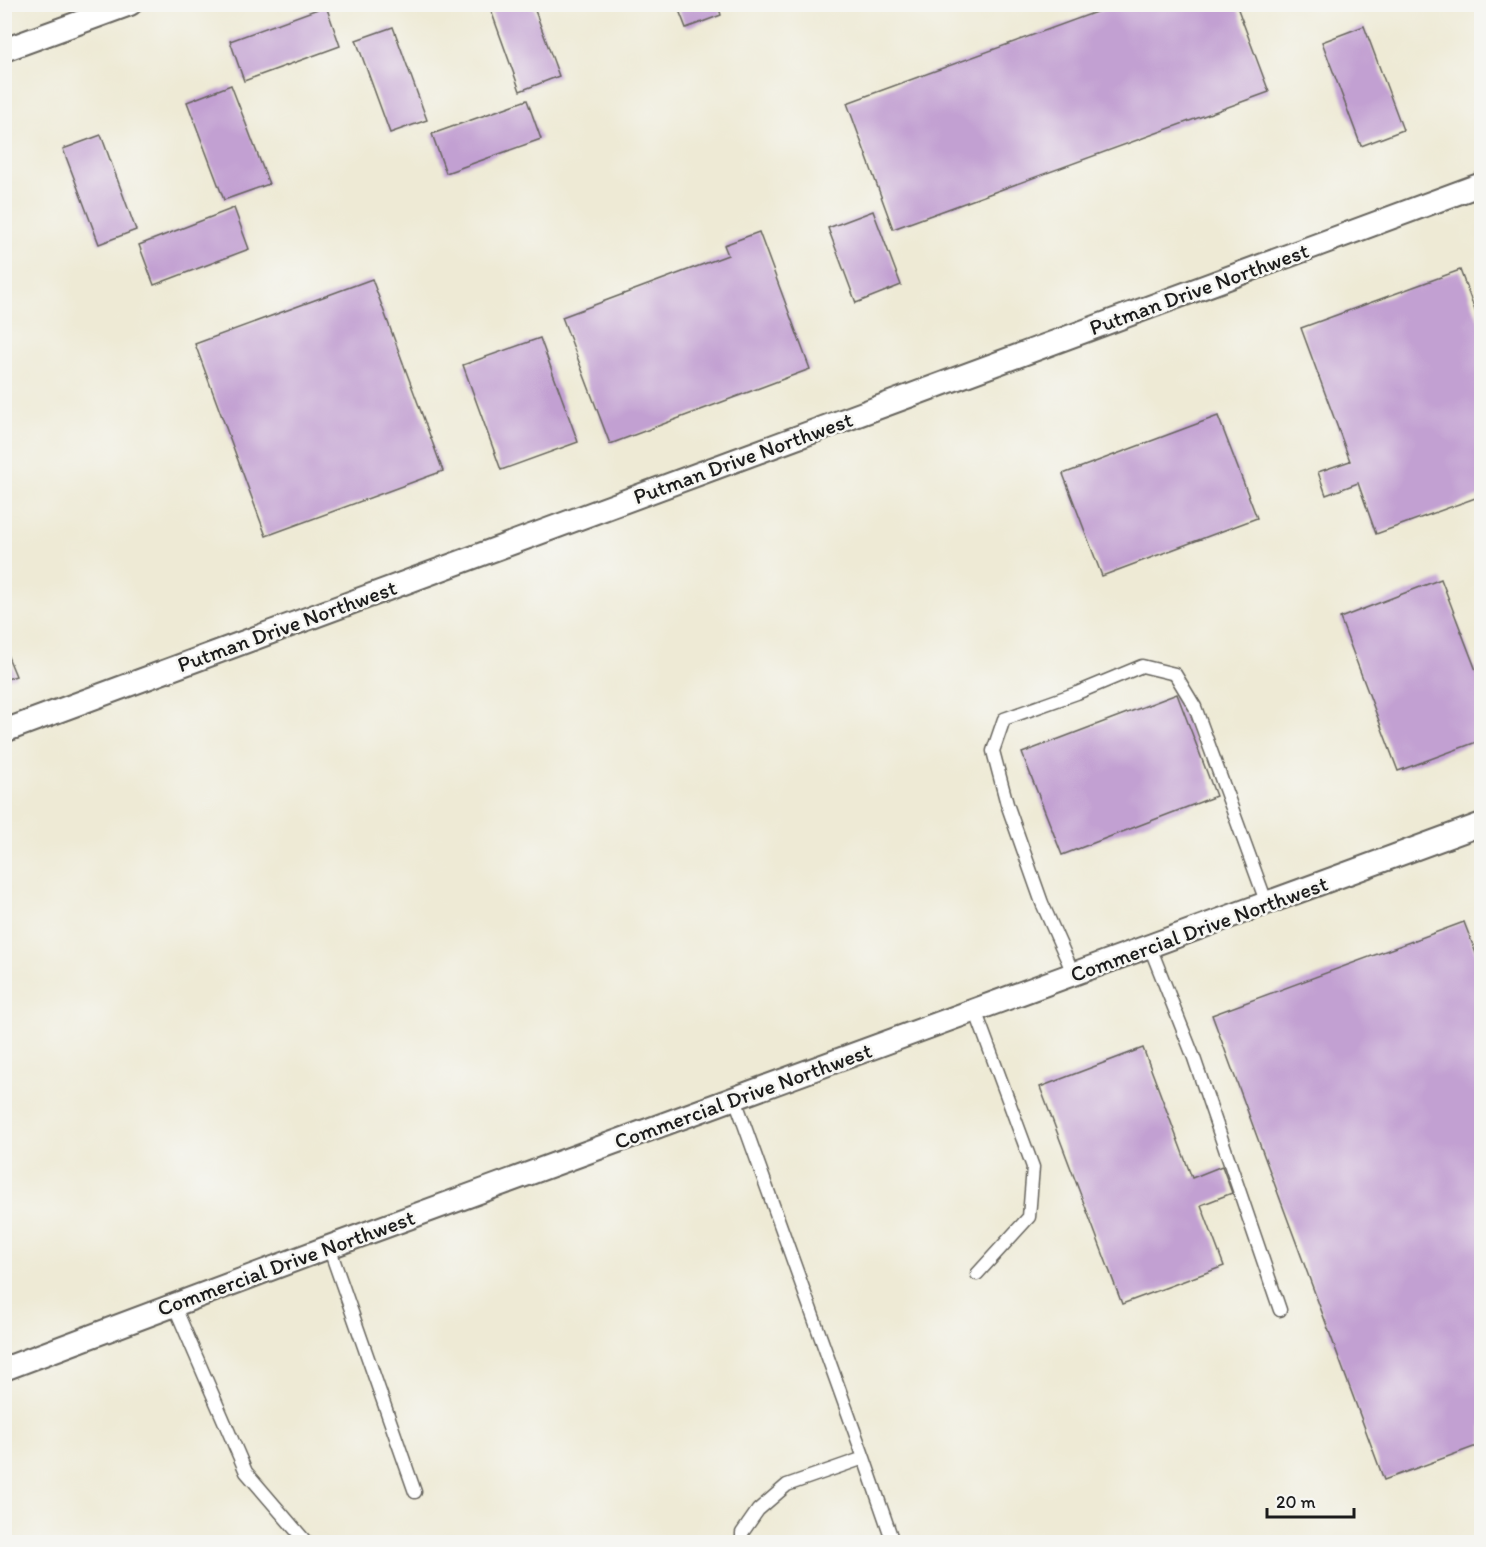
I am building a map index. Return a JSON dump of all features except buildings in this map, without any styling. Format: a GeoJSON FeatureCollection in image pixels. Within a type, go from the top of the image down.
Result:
{"type":"FeatureCollection","features":[{"type":"Feature","properties":{"kind":"street"},"geometry":{"type":"LineString","coordinates":[[4,50],[130,4]]}},
{"type":"Feature","properties":{"kind":"street","name":"Putman Drive Northwest"},"geometry":{"type":"LineString","coordinates":[[4,731],[1482,184]]}},
{"type":"Feature","properties":{"kind":"street","name":"Commercial Drive Northwest"},"geometry":{"type":"LineString","coordinates":[[4,1369],[329,1247],[1482,824]]}},
{"type":"Feature","properties":{"kind":"lane"},"geometry":{"type":"LineString","coordinates":[[1074,975],[1042,903],[1007,804],[993,751],[1004,719],[1077,693],[1142,666],[1175,674],[1195,707],[1267,904]]}},
{"type":"Feature","properties":{"kind":"lane"},"geometry":{"type":"LineString","coordinates":[[1150,947],[1194,1058],[1280,1310]]}},
{"type":"Feature","properties":{"kind":"lane"},"geometry":{"type":"LineString","coordinates":[[975,1010],[1033,1167],[1029,1217],[977,1274]]}},
{"type":"Feature","properties":{"kind":"lane"},"geometry":{"type":"LineString","coordinates":[[735,1098],[893,1542]]}},
{"type":"Feature","properties":{"kind":"lane"},"geometry":{"type":"LineString","coordinates":[[329,1247],[415,1492]]}},
{"type":"Feature","properties":{"kind":"lane"},"geometry":{"type":"LineString","coordinates":[[174,1305],[246,1472],[306,1542]]}},
{"type":"Feature","properties":{"kind":"lane"},"geometry":{"type":"LineString","coordinates":[[741,1542],[742,1533],[758,1510],[787,1485],[864,1458]]}}]}
